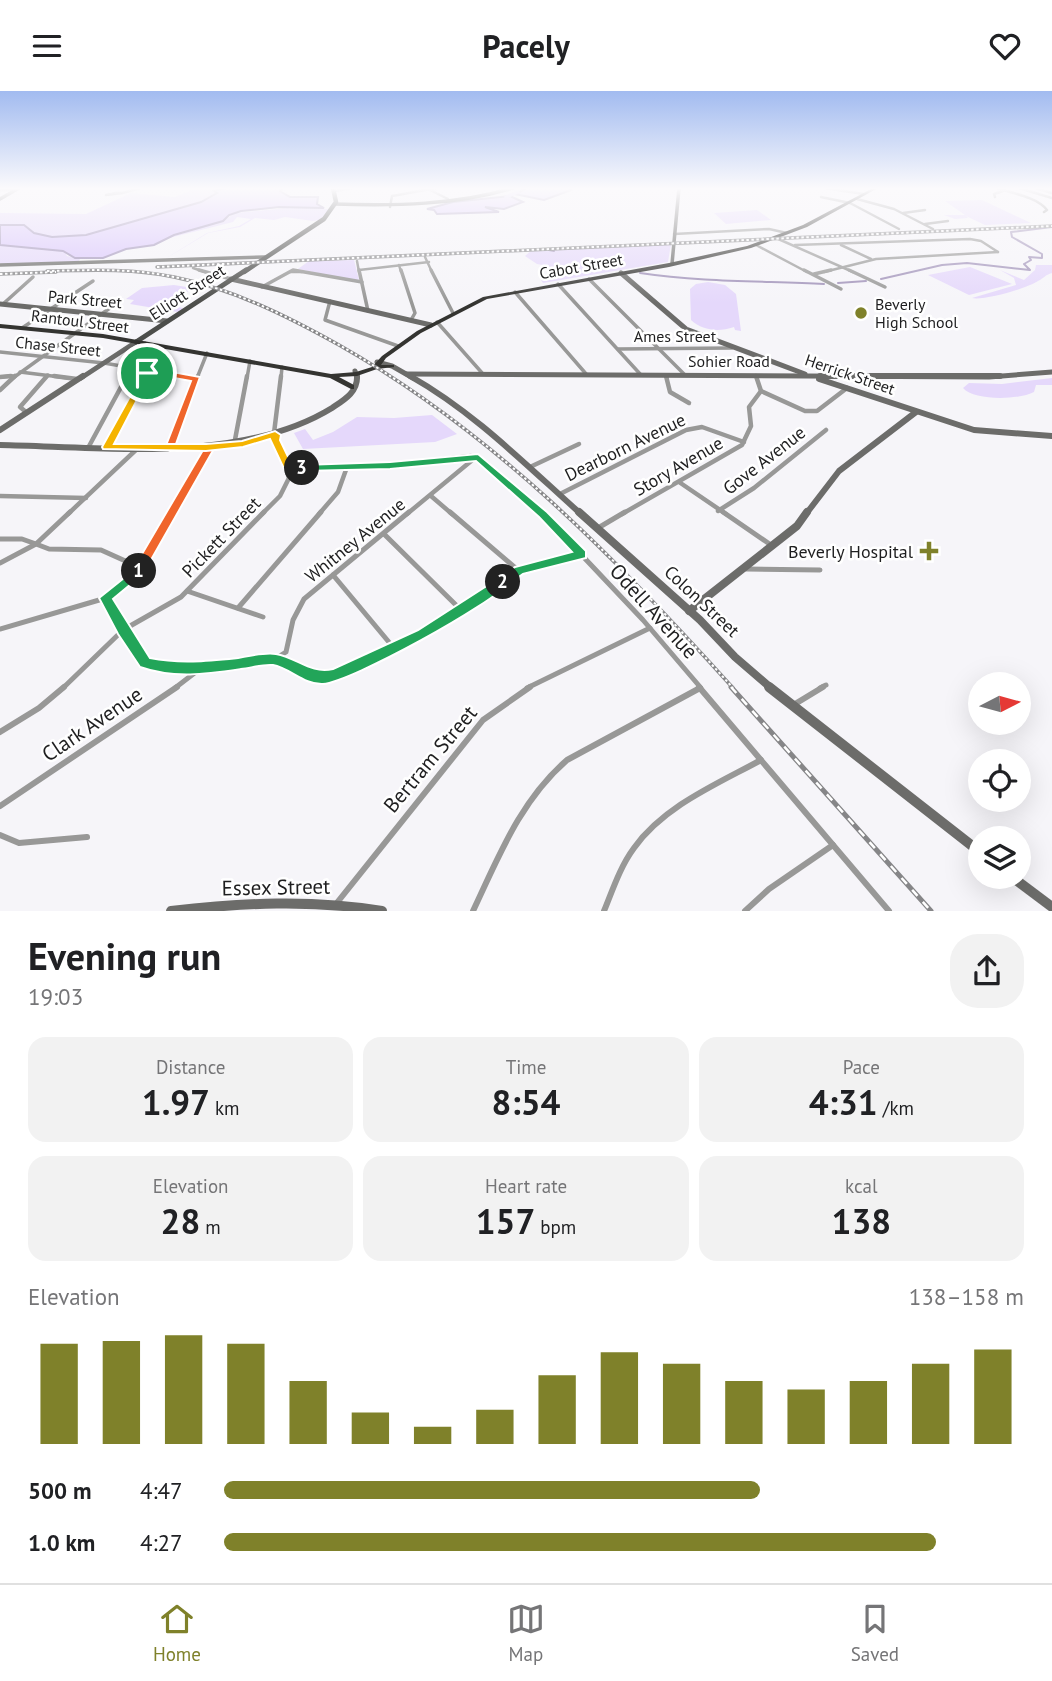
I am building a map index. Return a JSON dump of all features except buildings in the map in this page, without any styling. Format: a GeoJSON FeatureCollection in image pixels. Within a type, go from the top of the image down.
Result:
{"type":"FeatureCollection","features":[{"type":"Feature","properties":{"kind":"highway","name":"Cabot Street"},"geometry":{"type":"LineString","coordinates":[[354,373],[379,362],[434,323],[485,297],[673,264],[756,245],[802,226]]}},
{"type":"Feature","properties":{"kind":"highway","name":"Rantoul Street"},"geometry":{"type":"LineString","coordinates":[[0,326],[136,342],[331,376],[354,373]]}},
{"type":"Feature","properties":{"kind":"highway"},"geometry":{"type":"LineString","coordinates":[[379,362],[392,366]]}},
{"type":"Feature","properties":{"kind":"highway","name":"Rantoul Street"},"geometry":{"type":"LineString","coordinates":[[322,373],[354,373]]}},
{"type":"Feature","properties":{"kind":"highway"},"geometry":{"type":"LineString","coordinates":[[331,376],[351,387]]}},
{"type":"Feature","properties":{"kind":"main road","name":"Elliott Street"},"geometry":{"type":"LineString","coordinates":[[0,430],[313,226]]}},
{"type":"Feature","properties":{"kind":"main road"},"geometry":{"type":"LineString","coordinates":[[673,264],[675,226]]}},
{"type":"Feature","properties":{"kind":"main road"},"geometry":{"type":"LineString","coordinates":[[0,265],[265,257]]}},
{"type":"Feature","properties":{"kind":"main road","name":"Herrick Street"},"geometry":{"type":"LineString","coordinates":[[621,273],[680,326],[734,348],[974,430],[1052,436]]}},
{"type":"Feature","properties":{"kind":"main road"},"geometry":{"type":"LineString","coordinates":[[231,279],[329,304],[434,323]]}},
{"type":"Feature","properties":{"kind":"main road","name":"Park Street"},"geometry":{"type":"LineString","coordinates":[[1,305],[167,321]]}},
{"type":"Feature","properties":{"kind":"main road","name":"Colon Street"},"geometry":{"type":"LineString","coordinates":[[379,362],[401,368],[404,373]]}},
{"type":"Feature","properties":{"kind":"main road","name":"Colon Street"},"geometry":{"type":"LineString","coordinates":[[392,366],[453,402],[689,611],[735,657],[791,706],[968,843]]}},
{"type":"Feature","properties":{"kind":"main road"},"geometry":{"type":"LineString","coordinates":[[786,376],[789,370],[787,367]]}},
{"type":"Feature","properties":{"kind":"main road","name":"Sohier Road"},"geometry":{"type":"LineString","coordinates":[[404,373],[989,377],[1052,372]]}},
{"type":"Feature","properties":{"kind":"main road"},"geometry":{"type":"LineString","coordinates":[[344,400],[354,373]]}},
{"type":"Feature","properties":{"kind":"main road"},"geometry":{"type":"LineString","coordinates":[[0,445],[170,448],[234,445],[275,435],[317,419],[355,389],[354,373]]}},
{"type":"Feature","properties":{"kind":"main road"},"geometry":{"type":"LineString","coordinates":[[836,384],[835,380],[839,376]]}},
{"type":"Feature","properties":{"kind":"main road"},"geometry":{"type":"LineString","coordinates":[[689,611],[797,526],[839,471],[916,412]]}},
{"type":"Feature","properties":{"kind":"main road"},"geometry":{"type":"LineString","coordinates":[[1028,889],[1052,907]]}},
{"type":"Feature","properties":{"kind":"main road","name":"Essex Street"},"geometry":{"type":"LineString","coordinates":[[171,911],[218,906],[318,907],[335,904],[382,911]]}},
{"type":"Feature","properties":{"kind":"street"},"geometry":{"type":"LineString","coordinates":[[894,226],[899,229]]}},
{"type":"Feature","properties":{"kind":"street"},"geometry":{"type":"LineString","coordinates":[[928,226],[933,229]]}},
{"type":"Feature","properties":{"kind":"street"},"geometry":{"type":"LineString","coordinates":[[674,234],[769,229],[788,233]]}},
{"type":"Feature","properties":{"kind":"street"},"geometry":{"type":"LineString","coordinates":[[776,238],[885,287]]}},
{"type":"Feature","properties":{"kind":"street"},"geometry":{"type":"LineString","coordinates":[[795,245],[973,239],[998,252],[872,260],[814,274]]}},
{"type":"Feature","properties":{"kind":"street"},"geometry":{"type":"LineString","coordinates":[[756,245],[841,289]]}},
{"type":"Feature","properties":{"kind":"street"},"geometry":{"type":"LineString","coordinates":[[840,245],[872,260]]}},
{"type":"Feature","properties":{"kind":"street"},"geometry":{"type":"LineString","coordinates":[[425,257],[453,313]]}},
{"type":"Feature","properties":{"kind":"street"},"geometry":{"type":"LineString","coordinates":[[357,261],[369,306],[368,312]]}},
{"type":"Feature","properties":{"kind":"street"},"geometry":{"type":"LineString","coordinates":[[359,270],[429,262]]}},
{"type":"Feature","properties":{"kind":"street"},"geometry":{"type":"LineString","coordinates":[[399,265],[415,313],[411,320]]}},
{"type":"Feature","properties":{"kind":"street"},"geometry":{"type":"LineString","coordinates":[[193,268],[231,279]]}},
{"type":"Feature","properties":{"kind":"street"},"geometry":{"type":"LineString","coordinates":[[261,288],[293,270],[362,282]]}},
{"type":"Feature","properties":{"kind":"street"},"geometry":{"type":"LineString","coordinates":[[1,305],[33,277]]}},
{"type":"Feature","properties":{"kind":"street"},"geometry":{"type":"LineString","coordinates":[[589,279],[685,375]]}},
{"type":"Feature","properties":{"kind":"street"},"geometry":{"type":"LineString","coordinates":[[22,328],[93,281]]}},
{"type":"Feature","properties":{"kind":"street"},"geometry":{"type":"LineString","coordinates":[[558,284],[641,375]]}},
{"type":"Feature","properties":{"kind":"street"},"geometry":{"type":"LineString","coordinates":[[514,292],[587,375]]}},
{"type":"Feature","properties":{"kind":"street"},"geometry":{"type":"LineString","coordinates":[[0,390],[19,372],[121,300]]}},
{"type":"Feature","properties":{"kind":"street"},"geometry":{"type":"LineString","coordinates":[[329,304],[325,320],[398,346]]}},
{"type":"Feature","properties":{"kind":"street"},"geometry":{"type":"LineString","coordinates":[[434,323],[483,374]]}},
{"type":"Feature","properties":{"kind":"street"},"geometry":{"type":"LineString","coordinates":[[88,448],[145,344]]}},
{"type":"Feature","properties":{"kind":"street","name":"Ames Street"},"geometry":{"type":"LineString","coordinates":[[617,349],[734,348]]}},
{"type":"Feature","properties":{"kind":"street","name":"Chase Street"},"geometry":{"type":"LineString","coordinates":[[0,352],[104,363],[196,379]]}},
{"type":"Feature","properties":{"kind":"street"},"geometry":{"type":"LineString","coordinates":[[170,448],[207,353]]}},
{"type":"Feature","properties":{"kind":"street"},"geometry":{"type":"LineString","coordinates":[[234,445],[251,360]]}},
{"type":"Feature","properties":{"kind":"street"},"geometry":{"type":"LineString","coordinates":[[282,366],[275,440],[288,468],[347,467],[477,457]]}},
{"type":"Feature","properties":{"kind":"street"},"geometry":{"type":"LineString","coordinates":[[107,447],[150,371]]}},
{"type":"Feature","properties":{"kind":"street"},"geometry":{"type":"LineString","coordinates":[[19,372],[78,379]]}},
{"type":"Feature","properties":{"kind":"street"},"geometry":{"type":"LineString","coordinates":[[27,413],[20,407],[48,375]]}},
{"type":"Feature","properties":{"kind":"street"},"geometry":{"type":"LineString","coordinates":[[666,375],[670,392],[690,404]]}},
{"type":"Feature","properties":{"kind":"street"},"geometry":{"type":"LineString","coordinates":[[756,375],[761,391],[809,412],[817,411],[847,388]]}},
{"type":"Feature","properties":{"kind":"street"},"geometry":{"type":"LineString","coordinates":[[0,377],[14,376]]}},
{"type":"Feature","properties":{"kind":"street","name":"Story Avenue"},"geometry":{"type":"LineString","coordinates":[[597,529],[744,442],[751,426],[750,407],[761,391]]}},
{"type":"Feature","properties":{"kind":"street","name":"Dearborn Avenue"},"geometry":{"type":"LineString","coordinates":[[559,495],[686,430],[702,427],[744,442]]}},
{"type":"Feature","properties":{"kind":"street","name":"Gove Avenue"},"geometry":{"type":"LineString","coordinates":[[718,511],[754,488],[826,430]]}},
{"type":"Feature","properties":{"kind":"street"},"geometry":{"type":"LineString","coordinates":[[530,468],[579,444]]}},
{"type":"Feature","properties":{"kind":"street"},"geometry":{"type":"LineString","coordinates":[[0,629],[106,598],[132,579],[141,568],[210,447]]}},
{"type":"Feature","properties":{"kind":"street"},"geometry":{"type":"LineString","coordinates":[[0,563],[36,544],[139,448]]}},
{"type":"Feature","properties":{"kind":"street","name":"Whitney Avenue"},"geometry":{"type":"LineString","coordinates":[[274,659],[286,652],[299,607],[333,575],[477,457]]}},
{"type":"Feature","properties":{"kind":"street","name":"Odell Avenue"},"geometry":{"type":"LineString","coordinates":[[477,457],[543,514],[650,628],[889,911]]}},
{"type":"Feature","properties":{"kind":"street"},"geometry":{"type":"LineString","coordinates":[[238,608],[338,492],[347,467]]}},
{"type":"Feature","properties":{"kind":"street","name":"Pickett Street"},"geometry":{"type":"LineString","coordinates":[[0,732],[60,692],[123,630],[169,605],[187,591],[280,496],[288,482],[288,468]]}},
{"type":"Feature","properties":{"kind":"street"},"geometry":{"type":"LineString","coordinates":[[679,482],[771,545]]}},
{"type":"Feature","properties":{"kind":"street"},"geometry":{"type":"LineString","coordinates":[[0,496],[86,498]]}},
{"type":"Feature","properties":{"kind":"street"},"geometry":{"type":"LineString","coordinates":[[431,496],[519,571]]}},
{"type":"Feature","properties":{"kind":"street"},"geometry":{"type":"LineString","coordinates":[[384,534],[461,610]]}},
{"type":"Feature","properties":{"kind":"street"},"geometry":{"type":"LineString","coordinates":[[0,540],[22,539],[46,549],[108,552],[141,568]]}},
{"type":"Feature","properties":{"kind":"street"},"geometry":{"type":"LineString","coordinates":[[106,598],[145,663],[170,668],[201,668],[274,659],[312,676],[323,677],[335,675],[423,634],[519,571],[581,554]]}},
{"type":"Feature","properties":{"kind":"street"},"geometry":{"type":"LineString","coordinates":[[741,569],[820,570]]}},
{"type":"Feature","properties":{"kind":"street"},"geometry":{"type":"LineString","coordinates":[[333,575],[393,648]]}},
{"type":"Feature","properties":{"kind":"street"},"geometry":{"type":"LineString","coordinates":[[187,591],[262,617]]}},
{"type":"Feature","properties":{"kind":"street","name":"Bertram Street"},"geometry":{"type":"LineString","coordinates":[[335,904],[483,720],[522,689],[650,628]]}},
{"type":"Feature","properties":{"kind":"street","name":"Clark Avenue"},"geometry":{"type":"LineString","coordinates":[[0,806],[160,700],[201,668]]}},
{"type":"Feature","properties":{"kind":"street"},"geometry":{"type":"LineString","coordinates":[[791,706],[826,685]]}},
{"type":"Feature","properties":{"kind":"street"},"geometry":{"type":"LineString","coordinates":[[473,911],[528,800],[547,774],[567,760],[700,688]]}},
{"type":"Feature","properties":{"kind":"street"},"geometry":{"type":"LineString","coordinates":[[604,911],[624,863],[650,830],[697,797],[761,760]]}},
{"type":"Feature","properties":{"kind":"street"},"geometry":{"type":"LineString","coordinates":[[0,835],[19,843],[87,837]]}},
{"type":"Feature","properties":{"kind":"street"},"geometry":{"type":"LineString","coordinates":[[745,911],[769,889],[833,845]]}},
{"type":"Feature","properties":{"kind":"shaded area"},"geometry":{"type":"Polygon","coordinates":[[[0,226],[26,226],[34,233],[52,237],[86,235],[116,226],[205,226],[174,235],[154,245],[126,249],[103,258],[75,258],[63,251],[0,245],[0,226]]]}},
{"type":"Feature","properties":{"kind":"shaded area"},"geometry":{"type":"Polygon","coordinates":[[[120,226],[89,236],[52,238],[0,227],[120,226]]]}},
{"type":"Feature","properties":{"kind":"shaded area"},"geometry":{"type":"Polygon","coordinates":[[[206,226],[216,226],[161,240],[206,226]]]}},
{"type":"Feature","properties":{"kind":"shaded area"},"geometry":{"type":"Polygon","coordinates":[[[241,226],[208,233],[160,262],[207,233],[241,226]]]}},
{"type":"Feature","properties":{"kind":"shaded area"},"geometry":{"type":"Polygon","coordinates":[[[671,244],[668,262],[543,283],[541,280],[553,275],[549,266],[537,264],[525,256],[532,250],[671,244]]]}},
{"type":"Feature","properties":{"kind":"shaded area"},"geometry":{"type":"Polygon","coordinates":[[[0,245],[64,251],[67,256],[80,259],[78,262],[0,265],[0,245]]]}},
{"type":"Feature","properties":{"kind":"shaded area"},"geometry":{"type":"Polygon","coordinates":[[[354,260],[359,280],[356,281],[298,269],[309,261],[354,260]]]}},
{"type":"Feature","properties":{"kind":"shaded area"},"geometry":{"type":"Polygon","coordinates":[[[1036,265],[1052,265],[1052,273],[1016,290],[986,298],[972,298],[1016,285],[1014,278],[1000,270],[1024,280],[1035,270],[1036,265]]]}},
{"type":"Feature","properties":{"kind":"shaded area"},"geometry":{"type":"Polygon","coordinates":[[[970,267],[1012,284],[969,295],[928,275],[970,267]]]}},
{"type":"Feature","properties":{"kind":"shaded area"},"geometry":{"type":"Polygon","coordinates":[[[708,282],[725,285],[736,294],[741,331],[735,330],[734,327],[723,330],[706,328],[691,320],[690,289],[696,284],[708,282]]]}},
{"type":"Feature","properties":{"kind":"shaded area"},"geometry":{"type":"Polygon","coordinates":[[[174,285],[193,288],[167,305],[183,308],[178,312],[130,304],[134,300],[126,299],[142,288],[174,285]]]}},
{"type":"Feature","properties":{"kind":"shaded area"},"geometry":{"type":"Polygon","coordinates":[[[1052,378],[1052,385],[1036,385],[1034,392],[1018,397],[986,397],[963,388],[969,383],[1002,384],[1052,378]]]}},
{"type":"Feature","properties":{"kind":"shaded area"},"geometry":{"type":"Polygon","coordinates":[[[432,415],[457,434],[435,442],[303,449],[294,433],[305,429],[313,440],[333,432],[357,417],[432,415]]]}},
{"type":"Feature","properties":{"kind":"waterway"},"geometry":{"type":"LineString","coordinates":[[881,279],[942,265],[967,263],[1030,270],[1024,264],[1031,260],[1029,257],[1042,258],[1042,254],[1012,237],[1011,232],[1052,227]]}},
{"type":"Feature","properties":{"kind":"waterway"},"geometry":{"type":"LineString","coordinates":[[549,250],[554,251]]}},
{"type":"Feature","properties":{"kind":"waterway"},"geometry":{"type":"LineString","coordinates":[[640,273],[709,280],[824,284]]}},
{"type":"Feature","properties":{"kind":"waterway"},"geometry":{"type":"LineString","coordinates":[[838,283],[866,281]]}},
{"type":"Feature","properties":{"kind":"railway"},"geometry":{"type":"LineString","coordinates":[[157,267],[1046,226]]}},
{"type":"Feature","properties":{"kind":"railway"},"geometry":{"type":"LineString","coordinates":[[47,271],[126,271],[196,282],[259,305],[300,324],[395,379],[449,417],[550,500],[644,592],[733,688]]}},
{"type":"Feature","properties":{"kind":"railway"},"geometry":{"type":"LineString","coordinates":[[0,274],[56,272]]}},
{"type":"Feature","properties":{"kind":"railway"},"geometry":{"type":"LineString","coordinates":[[731,687],[931,911]]}},
{"type":"Feature","properties":{"kind":"place","name":"Beverly High School"},"geometry":{"type":"Point","coordinates":[861,313]}},
{"type":"Feature","properties":{"kind":"place","name":"Beverly Hospital"},"geometry":{"type":"Point","coordinates":[929,551]}},
{"type":"Feature","properties":{"kind":"route"},"geometry":{"type":"LineString","coordinates":[[147,373],[107,447],[139,448],[206,447],[210,447],[243,444],[275,435],[288,468],[390,465],[478,457],[543,514],[581,554],[519,571],[423,634],[335,675],[312,676],[274,659],[268,662],[201,668],[170,668],[145,663],[106,598],[132,579],[141,568],[210,447],[170,448],[196,379],[150,371],[147,373]]}}]}
